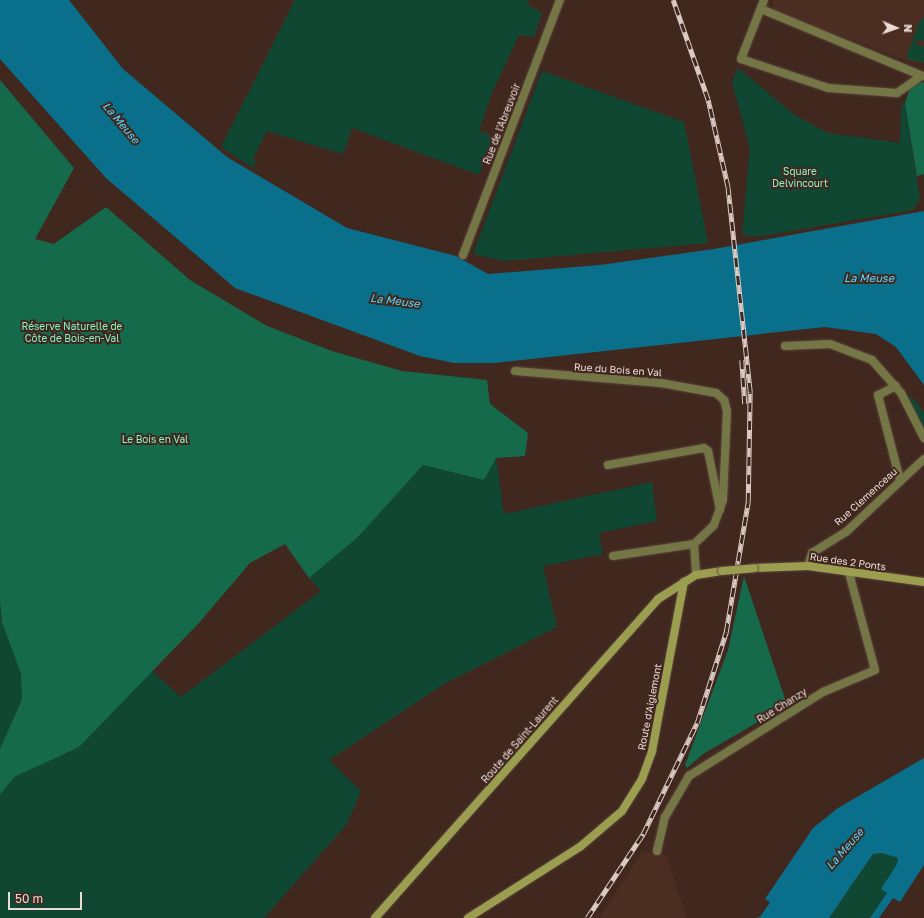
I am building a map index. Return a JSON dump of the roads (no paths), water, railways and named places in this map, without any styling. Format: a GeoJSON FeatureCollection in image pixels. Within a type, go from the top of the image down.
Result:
{"type":"FeatureCollection","features":[{"type":"Feature","properties":{"kind":"street","name":"Rue de l'Abreuvoir"},"geometry":{"type":"LineString","coordinates":[[463,255],[560,0]]}},
{"type":"Feature","properties":{"kind":"street"},"geometry":{"type":"LineString","coordinates":[[764,0],[741,59],[828,88],[897,93],[922,76]]}},
{"type":"Feature","properties":{"kind":"street"},"geometry":{"type":"LineString","coordinates":[[761,9],[922,76]]}},
{"type":"Feature","properties":{"kind":"street"},"geometry":{"type":"LineString","coordinates":[[785,346],[830,344],[847,348],[872,360],[896,386],[924,438]]}},
{"type":"Feature","properties":{"kind":"street","name":"Rue du Bois en Val"},"geometry":{"type":"LineString","coordinates":[[515,371],[661,382],[716,394],[724,400],[727,411],[720,510]]}},
{"type":"Feature","properties":{"kind":"street"},"geometry":{"type":"LineString","coordinates":[[896,386],[878,394],[900,480]]}},
{"type":"Feature","properties":{"kind":"street"},"geometry":{"type":"LineString","coordinates":[[608,465],[704,448],[708,451],[720,510],[706,536],[694,544],[613,556]]}},
{"type":"Feature","properties":{"kind":"street","name":"Rue Clemenceau"},"geometry":{"type":"LineString","coordinates":[[808,566],[812,553],[846,532],[924,459]]}},
{"type":"Feature","properties":{"kind":"street"},"geometry":{"type":"LineString","coordinates":[[694,544],[696,575]]}},
{"type":"Feature","properties":{"kind":"street","name":"Rue des 2 Ponts"},"geometry":{"type":"LineString","coordinates":[[696,575],[754,568],[808,566],[924,582]]}},
{"type":"Feature","properties":{"kind":"street","name":"Rue Chanzy"},"geometry":{"type":"LineString","coordinates":[[657,851],[665,817],[689,776],[822,692],[874,670],[849,572]]}},
{"type":"Feature","properties":{"kind":"street","name":"Route de Saint-Laurent"},"geometry":{"type":"LineString","coordinates":[[375,918],[658,599],[696,575]]}},
{"type":"Feature","properties":{"kind":"street","name":"Route d'Aiglemont"},"geometry":{"type":"LineString","coordinates":[[468,918],[581,846],[622,811],[642,778],[652,751],[684,582]]}},
{"type":"Feature","properties":{"kind":"water","name":"La Meuse"},"geometry":{"type":"Polygon","coordinates":[[[0,0],[69,0],[123,69],[227,157],[347,228],[456,256],[488,274],[600,265],[714,249],[924,211],[924,385],[896,347],[876,334],[825,327],[494,363],[454,363],[420,356],[235,288],[106,178],[0,59],[0,0]]]}},
{"type":"Feature","properties":{"kind":"water","name":"La Meuse"},"geometry":{"type":"Polygon","coordinates":[[[924,758],[924,865],[900,902],[893,898],[879,918],[870,918],[887,893],[881,889],[897,864],[898,858],[882,853],[873,854],[829,918],[756,918],[760,917],[770,902],[765,899],[813,828],[838,808],[924,758]]]}},
{"type":"Feature","properties":{"kind":"railway"},"geometry":{"type":"LineString","coordinates":[[587,918],[643,834],[697,723],[726,632],[748,502],[750,392],[728,188],[708,100],[673,0]]}},
{"type":"Feature","properties":{"kind":"railway"},"geometry":{"type":"LineString","coordinates":[[742,360],[745,404]]}},
{"type":"Feature","properties":{"kind":"park label","name":"Square Delvincourt"},"geometry":{"type":"Point","coordinates":[800,176]}},
{"type":"Feature","properties":{"kind":"park label","name":"Réserve Naturelle de Côte de Bois-en-Val"},"geometry":{"type":"Point","coordinates":[72,332]}},
{"type":"Feature","properties":{"kind":"park label","name":"Le Bois en Val"},"geometry":{"type":"Point","coordinates":[155,440]}}]}
